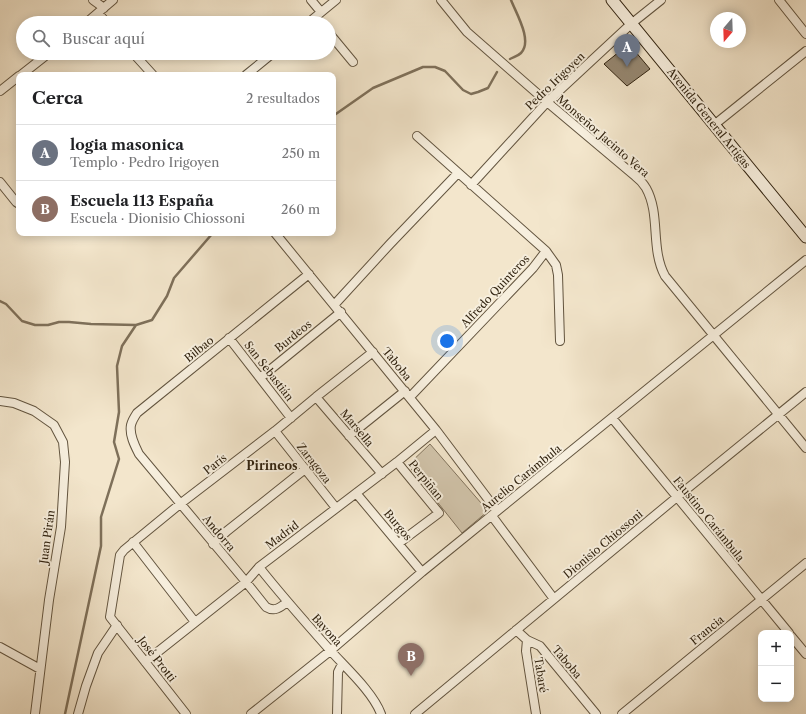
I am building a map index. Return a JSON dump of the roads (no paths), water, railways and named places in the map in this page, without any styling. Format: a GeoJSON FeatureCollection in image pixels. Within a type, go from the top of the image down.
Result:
{"type":"FeatureCollection","features":[{"type":"Feature","properties":{"kind":"main road","name":"Avenida General Artigas"},"geometry":{"type":"LineString","coordinates":[[612,0],[804,232]]}},
{"type":"Feature","properties":{"kind":"street"},"geometry":{"type":"LineString","coordinates":[[93,0],[104,16]]}},
{"type":"Feature","properties":{"kind":"street"},"geometry":{"type":"LineString","coordinates":[[95,16],[113,0]]}},
{"type":"Feature","properties":{"kind":"street"},"geometry":{"type":"LineString","coordinates":[[311,0],[319,16]]}},
{"type":"Feature","properties":{"kind":"street"},"geometry":{"type":"LineString","coordinates":[[320,16],[336,0]]}},
{"type":"Feature","properties":{"kind":"street","name":"Monseñor Jacinto Vera"},"geometry":{"type":"LineString","coordinates":[[441,0],[467,32],[645,186],[655,220],[656,252],[665,276],[806,448]]}},
{"type":"Feature","properties":{"kind":"street","name":"Pedro Irigoyen"},"geometry":{"type":"LineString","coordinates":[[471,185],[547,102],[631,24],[661,0]]}},
{"type":"Feature","properties":{"kind":"street"},"geometry":{"type":"LineString","coordinates":[[779,0],[806,34]]}},
{"type":"Feature","properties":{"kind":"street"},"geometry":{"type":"LineString","coordinates":[[336,41],[353,62]]}},
{"type":"Feature","properties":{"kind":"street"},"geometry":{"type":"LineString","coordinates":[[714,125],[806,51]]}},
{"type":"Feature","properties":{"kind":"street"},"geometry":{"type":"LineString","coordinates":[[25,72],[39,60]]}},
{"type":"Feature","properties":{"kind":"street"},"geometry":{"type":"LineString","coordinates":[[139,60],[150,72]]}},
{"type":"Feature","properties":{"kind":"street"},"geometry":{"type":"LineString","coordinates":[[250,72],[264,60]]}},
{"type":"Feature","properties":{"kind":"street"},"geometry":{"type":"LineString","coordinates":[[0,92],[16,79]]}},
{"type":"Feature","properties":{"kind":"street"},"geometry":{"type":"LineString","coordinates":[[417,136],[546,251],[556,265],[558,275],[560,341]]}},
{"type":"Feature","properties":{"kind":"street"},"geometry":{"type":"LineString","coordinates":[[335,304],[458,173]]}},
{"type":"Feature","properties":{"kind":"street"},"geometry":{"type":"LineString","coordinates":[[0,182],[16,201]]}},
{"type":"Feature","properties":{"kind":"street","name":"Taboba"},"geometry":{"type":"LineString","coordinates":[[277,236],[308,274],[335,304],[436,430],[554,599]]}},
{"type":"Feature","properties":{"kind":"street","name":"Alfredo Quinteros"},"geometry":{"type":"LineString","coordinates":[[349,436],[407,394],[533,268],[546,251]]}},
{"type":"Feature","properties":{"kind":"street","name":"Aurelio Carámbula"},"geometry":{"type":"LineString","coordinates":[[250,714],[330,651],[422,572],[713,334],[806,260]]}},
{"type":"Feature","properties":{"kind":"street","name":"Bilbao"},"geometry":{"type":"LineString","coordinates":[[139,454],[134,445],[131,424],[137,413],[308,274]]}},
{"type":"Feature","properties":{"kind":"street","name":"Burdeos"},"geometry":{"type":"LineString","coordinates":[[260,378],[341,312]]}},
{"type":"Feature","properties":{"kind":"street","name":"San Sebastián"},"geometry":{"type":"LineString","coordinates":[[229,338],[291,418]]}},
{"type":"Feature","properties":{"kind":"street","name":"París"},"geometry":{"type":"LineString","coordinates":[[110,617],[120,555],[133,542],[180,504],[275,431],[316,396],[373,352]]}},
{"type":"Feature","properties":{"kind":"street","name":"Dionisio Chiossoni"},"geometry":{"type":"LineString","coordinates":[[415,714],[806,392]]}},
{"type":"Feature","properties":{"kind":"street","name":"Marsella"},"geometry":{"type":"LineString","coordinates":[[316,396],[382,474]]}},
{"type":"Feature","properties":{"kind":"street","name":"Juan Pirán"},"geometry":{"type":"LineString","coordinates":[[0,401],[14,403],[34,411],[54,425],[63,442],[65,462],[61,528],[48,600],[34,714]]}},
{"type":"Feature","properties":{"kind":"street","name":"Faustino Carámbula"},"geometry":{"type":"LineString","coordinates":[[612,418],[786,630]]}},
{"type":"Feature","properties":{"kind":"street","name":"Madrid"},"geometry":{"type":"LineString","coordinates":[[145,662],[246,582],[259,567],[382,474],[436,430]]}},
{"type":"Feature","properties":{"kind":"street","name":"Zaragoza"},"geometry":{"type":"LineString","coordinates":[[275,431],[336,508]]}},
{"type":"Feature","properties":{"kind":"street","name":"Andorra"},"geometry":{"type":"LineString","coordinates":[[139,454],[266,607],[270,610],[281,608],[287,602]]}},
{"type":"Feature","properties":{"kind":"street","name":"Perpiñan"},"geometry":{"type":"LineString","coordinates":[[397,462],[439,513],[399,543]]}},
{"type":"Feature","properties":{"kind":"street"},"geometry":{"type":"LineString","coordinates":[[213,544],[227,531],[305,470]]}},
{"type":"Feature","properties":{"kind":"street","name":"Burgos"},"geometry":{"type":"LineString","coordinates":[[356,493],[422,572]]}},
{"type":"Feature","properties":{"kind":"street"},"geometry":{"type":"LineString","coordinates":[[133,542],[195,622]]}},
{"type":"Feature","properties":{"kind":"street","name":"Francia"},"geometry":{"type":"LineString","coordinates":[[622,714],[806,563]]}},
{"type":"Feature","properties":{"kind":"street","name":"Bayona"},"geometry":{"type":"LineString","coordinates":[[259,567],[287,602],[366,691],[379,711],[388,714]]}},
{"type":"Feature","properties":{"kind":"street","name":"José Protti"},"geometry":{"type":"LineString","coordinates":[[110,617],[186,714]]}},
{"type":"Feature","properties":{"kind":"street"},"geometry":{"type":"LineString","coordinates":[[78,714],[98,653],[117,625]]}},
{"type":"Feature","properties":{"kind":"street","name":"Taboba"},"geometry":{"type":"LineString","coordinates":[[516,630],[526,640],[540,646],[596,714]]}},
{"type":"Feature","properties":{"kind":"street","name":"Tabaré"},"geometry":{"type":"LineString","coordinates":[[526,640],[526,651],[536,714]]}},
{"type":"Feature","properties":{"kind":"street"},"geometry":{"type":"LineString","coordinates":[[794,640],[806,654]]}},
{"type":"Feature","properties":{"kind":"street"},"geometry":{"type":"LineString","coordinates":[[1,650],[40,669]]}},
{"type":"Feature","properties":{"kind":"street"},"geometry":{"type":"LineString","coordinates":[[337,714],[338,672],[342,664]]}},
{"type":"Feature","properties":{"kind":"waterway"},"geometry":{"type":"LineString","coordinates":[[510,59],[521,53],[524,48],[525,41],[520,19],[511,0]]}},
{"type":"Feature","properties":{"kind":"waterway"},"geometry":{"type":"LineString","coordinates":[[336,114],[373,88],[423,67],[435,67],[445,71],[463,90],[471,94],[488,88],[497,72]]}},
{"type":"Feature","properties":{"kind":"waterway"},"geometry":{"type":"LineString","coordinates":[[65,714],[101,546],[101,517],[119,459],[114,442],[119,412],[117,366],[122,346],[136,325],[152,320],[167,296],[174,278],[210,236]]}},
{"type":"Feature","properties":{"kind":"waterway"},"geometry":{"type":"LineString","coordinates":[[0,301],[6,304],[22,321],[35,325],[48,325],[59,322],[136,325]]}},
{"type":"Feature","properties":{"kind":"place","name":"logia masonica"},"geometry":{"type":"Point","coordinates":[627,67]}},
{"type":"Feature","properties":{"kind":"place","name":"Escuela 113 España"},"geometry":{"type":"Point","coordinates":[411,676]}},
{"type":"Feature","properties":{"kind":"district","name":"Pirineos"},"geometry":{"type":"Point","coordinates":[272,465]}}]}
